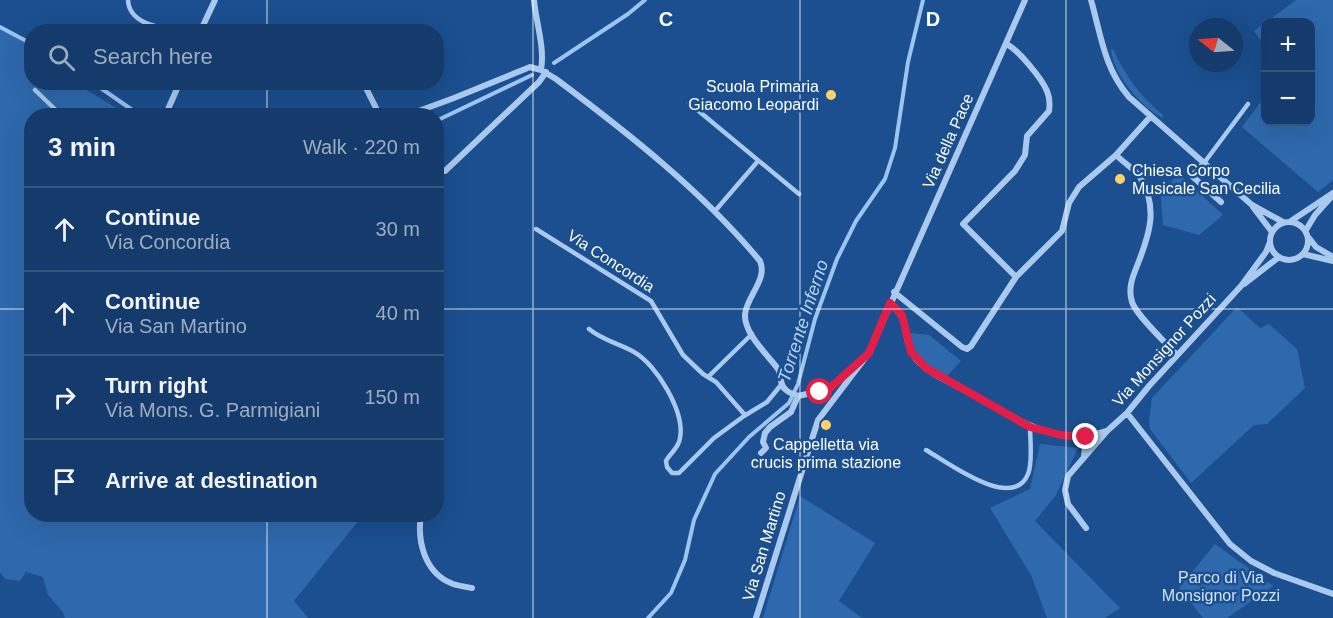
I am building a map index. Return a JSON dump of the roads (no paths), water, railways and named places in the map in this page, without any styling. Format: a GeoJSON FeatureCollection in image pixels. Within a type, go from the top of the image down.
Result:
{"type":"FeatureCollection","features":[{"type":"Feature","properties":{"kind":"street"},"geometry":{"type":"LineString","coordinates":[[204,24],[215,0]]}},
{"type":"Feature","properties":{"kind":"street"},"geometry":{"type":"LineString","coordinates":[[444,171],[539,82],[544,71],[534,0]]}},
{"type":"Feature","properties":{"kind":"street","name":"Via della Pace"},"geometry":{"type":"LineString","coordinates":[[894,292],[1025,0]]}},
{"type":"Feature","properties":{"kind":"street"},"geometry":{"type":"LineString","coordinates":[[1091,0],[1104,52],[1113,74],[1129,97],[1252,205],[1272,232]]}},
{"type":"Feature","properties":{"kind":"street"},"geometry":{"type":"LineString","coordinates":[[1006,44],[1014,48],[1041,82],[1048,93],[1049,111],[1027,136],[1025,155],[1015,171],[963,224],[1016,277]]}},
{"type":"Feature","properties":{"kind":"street"},"geometry":{"type":"LineString","coordinates":[[427,108],[530,67],[544,71],[646,150],[715,212],[762,264],[762,273],[745,315],[752,334],[780,373],[782,385],[786,391],[797,396],[829,389],[860,363]]}},
{"type":"Feature","properties":{"kind":"street"},"geometry":{"type":"LineString","coordinates":[[169,108],[176,90]]}},
{"type":"Feature","properties":{"kind":"street"},"geometry":{"type":"LineString","coordinates":[[367,90],[376,108]]}},
{"type":"Feature","properties":{"kind":"street"},"geometry":{"type":"LineString","coordinates":[[894,292],[967,349],[981,333],[1016,277],[1062,231],[1069,203],[1084,181],[1116,155],[1150,117]]}},
{"type":"Feature","properties":{"kind":"street"},"geometry":{"type":"LineString","coordinates":[[1116,155],[1139,176],[1146,190],[1150,207],[1151,225],[1131,281],[1130,294],[1133,306],[1178,355]]}},
{"type":"Feature","properties":{"kind":"street"},"geometry":{"type":"LineString","coordinates":[[1204,163],[1192,176],[1221,202]]}},
{"type":"Feature","properties":{"kind":"street"},"geometry":{"type":"LineString","coordinates":[[1240,286],[1266,252],[1272,232],[1283,222],[1291,221],[1333,194]]}},
{"type":"Feature","properties":{"kind":"street"},"geometry":{"type":"LineString","coordinates":[[1306,230],[1315,215],[1333,194]]}},
{"type":"Feature","properties":{"kind":"street"},"geometry":{"type":"LineString","coordinates":[[1252,205],[1283,222]]}},
{"type":"Feature","properties":{"kind":"street"},"geometry":{"type":"LineString","coordinates":[[1291,221],[1306,230],[1316,247],[1333,259]]}},
{"type":"Feature","properties":{"kind":"street"},"geometry":{"type":"LineString","coordinates":[[1270,242],[1274,253],[1291,260],[1303,254],[1308,247],[1309,238]]}},
{"type":"Feature","properties":{"kind":"street"},"geometry":{"type":"LineString","coordinates":[[1303,254],[1333,259]]}},
{"type":"Feature","properties":{"kind":"street"},"geometry":{"type":"LineString","coordinates":[[1240,286],[1279,256]]}},
{"type":"Feature","properties":{"kind":"street","name":"Via Monsignor Pozzi"},"geometry":{"type":"LineString","coordinates":[[1086,528],[1070,507],[1065,490],[1068,476],[1240,286]]}},
{"type":"Feature","properties":{"kind":"street","name":"Via San Martino"},"geometry":{"type":"LineString","coordinates":[[756,618],[818,420],[869,353],[894,292]]}},
{"type":"Feature","properties":{"kind":"street"},"geometry":{"type":"LineString","coordinates":[[890,303],[902,315],[908,345],[921,364],[1030,427],[1079,437],[1107,431]]}},
{"type":"Feature","properties":{"kind":"street"},"geometry":{"type":"LineString","coordinates":[[760,453],[766,448],[763,441],[765,433],[791,412],[797,396]]}},
{"type":"Feature","properties":{"kind":"street"},"geometry":{"type":"LineString","coordinates":[[1127,412],[1230,544],[1251,561],[1274,573],[1333,594]]}},
{"type":"Feature","properties":{"kind":"street"},"geometry":{"type":"LineString","coordinates":[[1079,437],[1085,446],[1084,458]]}},
{"type":"Feature","properties":{"kind":"street"},"geometry":{"type":"LineString","coordinates":[[420,522],[422,551],[433,569],[451,583],[472,588]]}},
{"type":"Feature","properties":{"kind":"lane"},"geometry":{"type":"LineString","coordinates":[[128,0],[131,13],[149,24]]}},
{"type":"Feature","properties":{"kind":"lane"},"geometry":{"type":"LineString","coordinates":[[34,90],[53,108]]}},
{"type":"Feature","properties":{"kind":"lane"},"geometry":{"type":"LineString","coordinates":[[689,103],[798,194]]}},
{"type":"Feature","properties":{"kind":"lane"},"geometry":{"type":"LineString","coordinates":[[1204,163],[1248,104]]}},
{"type":"Feature","properties":{"kind":"lane"},"geometry":{"type":"LineString","coordinates":[[715,212],[758,161]]}},
{"type":"Feature","properties":{"kind":"lane","name":"Via Concordia"},"geometry":{"type":"LineString","coordinates":[[536,230],[651,301],[683,355],[703,374],[709,376],[746,415]]}},
{"type":"Feature","properties":{"kind":"lane"},"geometry":{"type":"LineString","coordinates":[[589,329],[638,354],[655,370],[666,385],[677,415],[681,435],[678,446],[666,461],[672,473],[679,473],[714,438],[767,402],[782,385]]}},
{"type":"Feature","properties":{"kind":"lane"},"geometry":{"type":"LineString","coordinates":[[709,376],[752,334]]}},
{"type":"Feature","properties":{"kind":"lane"},"geometry":{"type":"LineString","coordinates":[[926,450],[987,484],[1009,489],[1022,483],[1029,471],[1030,427]]}},
{"type":"Feature","properties":{"kind":"waterway"},"geometry":{"type":"LineString","coordinates":[[554,63],[628,14],[645,0]]}},
{"type":"Feature","properties":{"kind":"waterway","name":"Torrente Inferno"},"geometry":{"type":"LineString","coordinates":[[648,618],[671,593],[685,560],[694,520],[715,474],[749,437],[789,403],[798,384],[815,319],[837,259],[856,221],[885,179],[895,148],[908,62],[923,0]]}},
{"type":"Feature","properties":{"kind":"waterway"},"geometry":{"type":"LineString","coordinates":[[0,27],[24,40]]}},
{"type":"Feature","properties":{"kind":"waterway"},"geometry":{"type":"LineString","coordinates":[[444,117],[532,75]]}},
{"type":"Feature","properties":{"kind":"waterway"},"geometry":{"type":"LineString","coordinates":[[104,90],[129,108]]}},
{"type":"Feature","properties":{"kind":"place","name":"Scuola Primaria Giacomo Leopardi"},"geometry":{"type":"Point","coordinates":[831,95]}},
{"type":"Feature","properties":{"kind":"place","name":"Chiesa Corpo Musicale San Cecilia"},"geometry":{"type":"Point","coordinates":[1120,179]}},
{"type":"Feature","properties":{"kind":"place","name":"Cappelletta via crucis prima stazione"},"geometry":{"type":"Point","coordinates":[826,425]}},
{"type":"Feature","properties":{"kind":"park label","name":"Parco di Via Monsignor Pozzi"},"geometry":{"type":"Point","coordinates":[1221,586]}}]}
